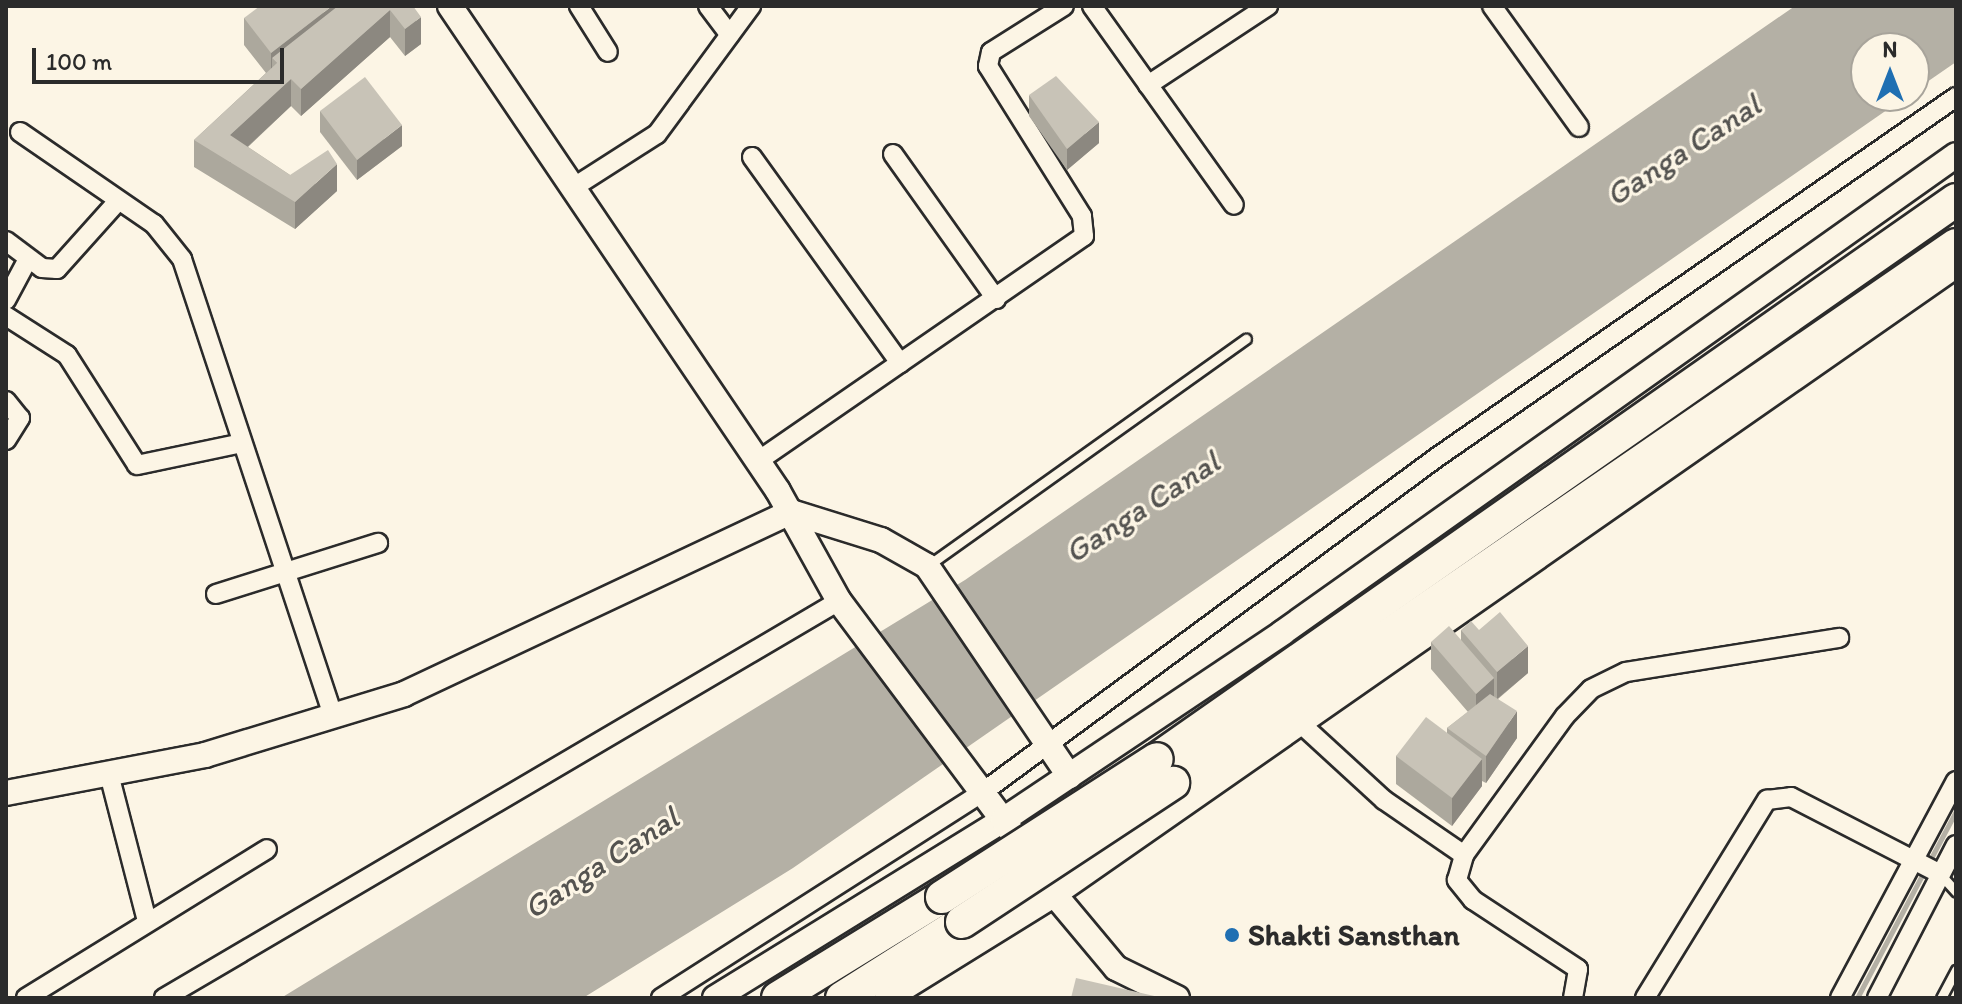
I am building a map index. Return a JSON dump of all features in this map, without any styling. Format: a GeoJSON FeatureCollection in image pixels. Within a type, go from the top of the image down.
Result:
{"type":"FeatureCollection","features":[{"type":"Feature","properties":{"kind":"highway"},"geometry":{"type":"LineString","coordinates":[[1165,771],[1956,200]]}},
{"type":"Feature","properties":{"kind":"highway"},"geometry":{"type":"LineString","coordinates":[[778,998],[952,909],[1956,245]]}},
{"type":"Feature","properties":{"kind":"highway"},"geometry":{"type":"LineString","coordinates":[[842,998],[952,909]]}},
{"type":"Feature","properties":{"kind":"street"},"geometry":{"type":"LineString","coordinates":[[579,6],[608,52]]}},
{"type":"Feature","properties":{"kind":"street"},"geometry":{"type":"LineString","coordinates":[[708,6],[730,35]]}},
{"type":"Feature","properties":{"kind":"street"},"geometry":{"type":"LineString","coordinates":[[574,187],[657,134],[751,6]]}},
{"type":"Feature","properties":{"kind":"street"},"geometry":{"type":"LineString","coordinates":[[758,461],[1084,236],[1082,216],[988,66],[991,52],[1064,6]]}},
{"type":"Feature","properties":{"kind":"street"},"geometry":{"type":"LineString","coordinates":[[1092,6],[1234,205]]}},
{"type":"Feature","properties":{"kind":"street"},"geometry":{"type":"LineString","coordinates":[[1148,85],[1268,6]]}},
{"type":"Feature","properties":{"kind":"street"},"geometry":{"type":"LineString","coordinates":[[1492,6],[1579,127]]}},
{"type":"Feature","properties":{"kind":"street"},"geometry":{"type":"LineString","coordinates":[[454,10],[758,461],[791,512],[839,601],[967,770],[1053,895],[1116,968],[1177,998]]}},
{"type":"Feature","properties":{"kind":"street"},"geometry":{"type":"LineString","coordinates":[[661,998],[983,792],[1045,735],[1436,458],[1956,97]]}},
{"type":"Feature","properties":{"kind":"street"},"geometry":{"type":"LineString","coordinates":[[20,132],[170,237],[182,259],[333,716]]}},
{"type":"Feature","properties":{"kind":"street"},"geometry":{"type":"LineString","coordinates":[[893,154],[996,299]]}},
{"type":"Feature","properties":{"kind":"street"},"geometry":{"type":"LineString","coordinates":[[715,998],[1069,776],[1956,155]]}},
{"type":"Feature","properties":{"kind":"street"},"geometry":{"type":"LineString","coordinates":[[752,157],[900,363]]}},
{"type":"Feature","properties":{"kind":"street"},"geometry":{"type":"LineString","coordinates":[[6,241],[28,259],[57,269],[118,201]]}},
{"type":"Feature","properties":{"kind":"street"},"geometry":{"type":"LineString","coordinates":[[6,300],[28,259]]}},
{"type":"Feature","properties":{"kind":"street"},"geometry":{"type":"LineString","coordinates":[[887,998],[1053,895],[1956,265]]}},
{"type":"Feature","properties":{"kind":"street"},"geometry":{"type":"LineString","coordinates":[[6,316],[67,355],[137,465],[242,443]]}},
{"type":"Feature","properties":{"kind":"street"},"geometry":{"type":"LineString","coordinates":[[6,401],[20,418],[6,440]]}},
{"type":"Feature","properties":{"kind":"street"},"geometry":{"type":"LineString","coordinates":[[6,793],[205,755],[333,716],[475,666],[791,512],[881,540],[932,572],[1045,735],[1069,776]]}},
{"type":"Feature","properties":{"kind":"street"},"geometry":{"type":"LineString","coordinates":[[216,594],[285,575],[378,543]]}},
{"type":"Feature","properties":{"kind":"street"},"geometry":{"type":"LineString","coordinates":[[164,998],[839,601]]}},
{"type":"Feature","properties":{"kind":"street"},"geometry":{"type":"LineString","coordinates":[[1573,998],[1578,969],[1462,891],[1457,880],[1464,855],[1591,689],[1626,672],[1839,638]]}},
{"type":"Feature","properties":{"kind":"street"},"geometry":{"type":"LineString","coordinates":[[1300,723],[1384,800],[1464,855]]}},
{"type":"Feature","properties":{"kind":"street"},"geometry":{"type":"LineString","coordinates":[[109,774],[147,921]]}},
{"type":"Feature","properties":{"kind":"street"},"geometry":{"type":"LineString","coordinates":[[1877,998],[1956,781]]}},
{"type":"Feature","properties":{"kind":"street"},"geometry":{"type":"LineString","coordinates":[[1645,998],[1767,800],[1791,797],[1926,866]]}},
{"type":"Feature","properties":{"kind":"street"},"geometry":{"type":"LineString","coordinates":[[1840,998],[1926,866],[1956,845]]}},
{"type":"Feature","properties":{"kind":"street"},"geometry":{"type":"LineString","coordinates":[[26,998],[267,849]]}},
{"type":"Feature","properties":{"kind":"lane"},"geometry":{"type":"LineString","coordinates":[[932,572],[1246,339]]}},
{"type":"Feature","properties":{"kind":"lane"},"geometry":{"type":"LineString","coordinates":[[1926,866],[1956,892]]}},
{"type":"Feature","properties":{"kind":"lane"},"geometry":{"type":"LineString","coordinates":[[1941,998],[1956,970]]}},
{"type":"Feature","properties":{"kind":"water","name":"Ganga Canal"},"geometry":{"type":"Polygon","coordinates":[[[1795,6],[1956,6],[1956,62],[1930,80],[1930,32],[1850,32],[1850,112],[1884,112],[793,868],[583,998],[281,998],[965,580],[1795,6]]]}},
{"type":"Feature","properties":{"kind":"building"},"geometry":{"type":"Polygon","coordinates":[[[260,6],[332,6],[271,53],[244,18],[260,6]]]}},
{"type":"Feature","properties":{"kind":"building"},"geometry":{"type":"Polygon","coordinates":[[[338,6],[413,6],[421,17],[405,29],[390,10],[301,89],[291,79],[230,135],[290,175],[328,150],[337,164],[295,202],[194,140],[277,63],[272,58],[338,6]]]}},
{"type":"Feature","properties":{"kind":"building"},"geometry":{"type":"Polygon","coordinates":[[[1056,76],[1099,122],[1067,149],[1029,95],[1056,76]]]}},
{"type":"Feature","properties":{"kind":"building"},"geometry":{"type":"Polygon","coordinates":[[[365,77],[402,125],[357,160],[320,111],[365,77]]]}},
{"type":"Feature","properties":{"kind":"building"},"geometry":{"type":"Polygon","coordinates":[[[1500,612],[1528,646],[1497,672],[1461,630],[1471,621],[1479,630],[1500,612]]]}},
{"type":"Feature","properties":{"kind":"building"},"geometry":{"type":"Polygon","coordinates":[[[1449,626],[1494,678],[1476,694],[1431,642],[1449,626]]]}},
{"type":"Feature","properties":{"kind":"building"},"geometry":{"type":"Polygon","coordinates":[[[1490,694],[1517,711],[1486,756],[1447,728],[1490,694]]]}},
{"type":"Feature","properties":{"kind":"building"},"geometry":{"type":"Polygon","coordinates":[[[1426,717],[1482,759],[1452,798],[1396,756],[1426,717]]]}},
{"type":"Feature","properties":{"kind":"building"},"geometry":{"type":"Polygon","coordinates":[[[1076,978],[1163,998],[1071,998],[1076,978]]]}},
{"type":"Feature","properties":{"kind":"waterway"},"geometry":{"type":"LineString","coordinates":[[1857,998],[1956,811]]}},
{"type":"Feature","properties":{"kind":"place","name":"Shakti Sansthan"},"geometry":{"type":"Point","coordinates":[1232,935]}}]}
